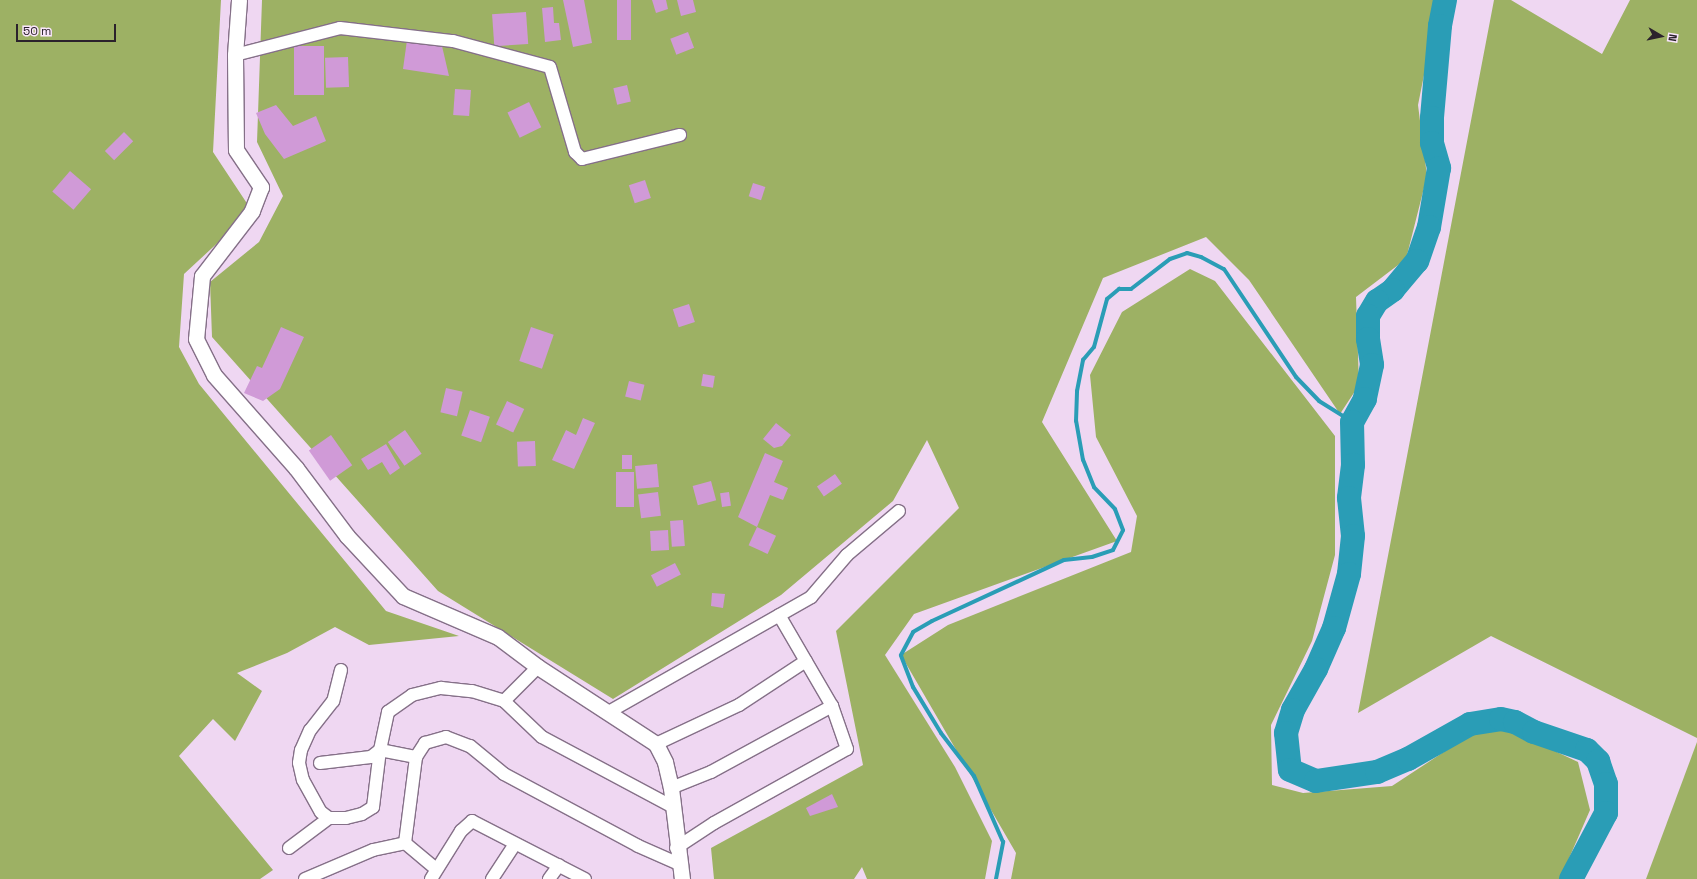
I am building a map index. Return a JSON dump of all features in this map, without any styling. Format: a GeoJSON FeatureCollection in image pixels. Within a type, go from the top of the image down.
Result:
{"type":"FeatureCollection","features":[{"type":"Feature","properties":{"kind":"street"},"geometry":{"type":"LineString","coordinates":[[239,0],[235,55],[236,150],[261,187],[252,211],[202,276],[196,338],[214,375],[296,468],[346,536],[403,596],[498,637],[538,667],[656,744],[665,762],[671,788],[671,806],[679,874]]}},
{"type":"Feature","properties":{"kind":"street"},"geometry":{"type":"LineString","coordinates":[[235,55],[340,28],[453,41],[550,67],[575,152],[582,159],[680,134]]}},
{"type":"Feature","properties":{"kind":"street"},"geometry":{"type":"LineString","coordinates":[[607,713],[811,597],[847,555],[899,511]]}},
{"type":"Feature","properties":{"kind":"street"},"geometry":{"type":"LineString","coordinates":[[676,848],[714,824],[847,749],[847,742],[832,706],[779,615]]}},
{"type":"Feature","properties":{"kind":"street"},"geometry":{"type":"LineString","coordinates":[[656,744],[739,705],[806,661]]}},
{"type":"Feature","properties":{"kind":"street"},"geometry":{"type":"LineString","coordinates":[[504,701],[538,667]]}},
{"type":"Feature","properties":{"kind":"street"},"geometry":{"type":"LineString","coordinates":[[329,818],[312,801],[299,763],[301,750],[310,730],[333,701],[341,670]]}},
{"type":"Feature","properties":{"kind":"street"},"geometry":{"type":"LineString","coordinates":[[289,848],[329,818],[362,814],[373,807],[380,750],[388,712],[412,695],[440,688],[472,691],[504,701],[542,737],[671,806]]}},
{"type":"Feature","properties":{"kind":"street"},"geometry":{"type":"LineString","coordinates":[[671,788],[711,772],[832,706]]}},
{"type":"Feature","properties":{"kind":"street"},"geometry":{"type":"LineString","coordinates":[[405,843],[416,757],[425,743],[446,737],[470,746],[510,777],[638,846],[679,874]]}},
{"type":"Feature","properties":{"kind":"street"},"geometry":{"type":"LineString","coordinates":[[320,763],[371,757],[380,750],[416,757]]}},
{"type":"Feature","properties":{"kind":"street"},"geometry":{"type":"LineString","coordinates":[[405,843],[434,874],[461,831],[472,821],[585,879]]}},
{"type":"Feature","properties":{"kind":"street"},"geometry":{"type":"LineString","coordinates":[[305,879],[373,850],[405,843]]}},
{"type":"Feature","properties":{"kind":"street"},"geometry":{"type":"LineString","coordinates":[[492,879],[515,844]]}},
{"type":"Feature","properties":{"kind":"street"},"geometry":{"type":"LineString","coordinates":[[549,879],[559,865]]}},
{"type":"Feature","properties":{"kind":"green space"},"geometry":{"type":"Polygon","coordinates":[[[0,0],[221,0],[213,152],[252,211],[184,274],[179,347],[199,384],[386,611],[459,636],[369,645],[335,627],[287,653],[237,673],[262,691],[235,741],[213,719],[179,756],[273,870],[260,879],[0,879],[0,0]]]}},
{"type":"Feature","properties":{"kind":"green space"},"geometry":{"type":"Polygon","coordinates":[[[262,0],[1439,0],[1418,105],[1427,176],[1406,259],[1356,297],[1359,385],[1340,414],[1249,280],[1206,237],[1103,278],[1042,422],[1117,541],[914,614],[885,655],[955,767],[992,841],[985,879],[867,879],[862,867],[854,879],[714,879],[711,848],[863,765],[836,631],[959,508],[927,440],[893,501],[781,595],[613,699],[438,591],[212,337],[210,282],[259,242],[283,196],[257,142],[262,0]]]}},
{"type":"Feature","properties":{"kind":"green space"},"geometry":{"type":"Polygon","coordinates":[[[1494,0],[1511,0],[1602,54],[1630,0],[1697,0],[1697,738],[1491,636],[1358,713],[1494,0]]]}},
{"type":"Feature","properties":{"kind":"green space"},"geometry":{"type":"Polygon","coordinates":[[[1190,269],[1215,281],[1335,436],[1335,555],[1312,641],[1271,725],[1272,785],[1303,793],[1392,786],[1491,721],[1578,762],[1590,810],[1560,879],[1011,879],[1016,853],[901,655],[948,625],[1131,552],[1137,516],[1096,437],[1090,375],[1122,312],[1190,269]]]}},
{"type":"Feature","properties":{"kind":"green space"},"geometry":{"type":"Polygon","coordinates":[[[1697,742],[1697,879],[1646,879],[1697,742]]]}},
{"type":"Feature","properties":{"kind":"building"},"geometry":{"type":"Polygon","coordinates":[[[563,0],[584,0],[592,43],[573,47],[563,0]]]}},
{"type":"Feature","properties":{"kind":"building"},"geometry":{"type":"Polygon","coordinates":[[[617,0],[631,0],[631,40],[617,40],[617,0]]]}},
{"type":"Feature","properties":{"kind":"building"},"geometry":{"type":"Polygon","coordinates":[[[652,0],[666,0],[668,9],[656,13],[652,0]]]}},
{"type":"Feature","properties":{"kind":"building"},"geometry":{"type":"Polygon","coordinates":[[[677,0],[693,0],[696,12],[681,16],[677,0]]]}},
{"type":"Feature","properties":{"kind":"building"},"geometry":{"type":"Polygon","coordinates":[[[553,7],[554,23],[559,23],[561,40],[545,42],[542,8],[553,7]]]}},
{"type":"Feature","properties":{"kind":"building"},"geometry":{"type":"Polygon","coordinates":[[[526,12],[528,44],[494,46],[492,14],[526,12]]]}},
{"type":"Feature","properties":{"kind":"building"},"geometry":{"type":"Polygon","coordinates":[[[688,32],[694,48],[676,55],[670,39],[688,32]]]}},
{"type":"Feature","properties":{"kind":"building"},"geometry":{"type":"Polygon","coordinates":[[[407,40],[442,46],[449,76],[403,69],[407,40]]]}},
{"type":"Feature","properties":{"kind":"building"},"geometry":{"type":"Polygon","coordinates":[[[294,46],[324,46],[324,95],[294,95],[294,46]]]}},
{"type":"Feature","properties":{"kind":"building"},"geometry":{"type":"Polygon","coordinates":[[[348,57],[349,87],[326,88],[325,58],[348,57]]]}},
{"type":"Feature","properties":{"kind":"building"},"geometry":{"type":"Polygon","coordinates":[[[627,85],[631,102],[617,105],[613,88],[627,85]]]}},
{"type":"Feature","properties":{"kind":"building"},"geometry":{"type":"Polygon","coordinates":[[[455,89],[471,90],[469,116],[453,115],[455,89]]]}},
{"type":"Feature","properties":{"kind":"building"},"geometry":{"type":"Polygon","coordinates":[[[529,102],[541,127],[520,138],[507,113],[529,102]]]}},
{"type":"Feature","properties":{"kind":"building"},"geometry":{"type":"Polygon","coordinates":[[[276,105],[293,126],[316,116],[326,141],[284,159],[265,134],[256,113],[276,105]]]}},
{"type":"Feature","properties":{"kind":"building"},"geometry":{"type":"Polygon","coordinates":[[[124,132],[133,141],[114,160],[105,151],[124,132]]]}},
{"type":"Feature","properties":{"kind":"building"},"geometry":{"type":"Polygon","coordinates":[[[70,171],[91,189],[73,210],[52,191],[70,171]]]}},
{"type":"Feature","properties":{"kind":"building"},"geometry":{"type":"Polygon","coordinates":[[[645,180],[651,198],[635,203],[629,185],[645,180]]]}},
{"type":"Feature","properties":{"kind":"building"},"geometry":{"type":"Polygon","coordinates":[[[753,183],[765,187],[761,200],[749,196],[753,183]]]}},
{"type":"Feature","properties":{"kind":"building"},"geometry":{"type":"Polygon","coordinates":[[[689,304],[695,322],[679,327],[673,309],[689,304]]]}},
{"type":"Feature","properties":{"kind":"building"},"geometry":{"type":"Polygon","coordinates":[[[281,327],[304,337],[280,389],[263,401],[244,393],[257,366],[262,368],[281,327]]]}},
{"type":"Feature","properties":{"kind":"building"},"geometry":{"type":"Polygon","coordinates":[[[531,327],[554,335],[542,369],[519,361],[531,327]]]}},
{"type":"Feature","properties":{"kind":"building"},"geometry":{"type":"Polygon","coordinates":[[[703,374],[715,376],[713,388],[701,386],[703,374]]]}},
{"type":"Feature","properties":{"kind":"building"},"geometry":{"type":"Polygon","coordinates":[[[629,381],[645,385],[641,400],[625,397],[629,381]]]}},
{"type":"Feature","properties":{"kind":"building"},"geometry":{"type":"Polygon","coordinates":[[[446,388],[463,392],[457,416],[440,412],[446,388]]]}},
{"type":"Feature","properties":{"kind":"building"},"geometry":{"type":"Polygon","coordinates":[[[507,401],[524,409],[513,433],[496,425],[507,401]]]}},
{"type":"Feature","properties":{"kind":"building"},"geometry":{"type":"Polygon","coordinates":[[[470,410],[490,417],[481,442],[461,436],[470,410]]]}},
{"type":"Feature","properties":{"kind":"building"},"geometry":{"type":"Polygon","coordinates":[[[583,418],[595,423],[574,469],[552,460],[566,430],[576,435],[583,418]]]}},
{"type":"Feature","properties":{"kind":"building"},"geometry":{"type":"Polygon","coordinates":[[[776,423],[791,435],[782,446],[774,448],[763,439],[776,423]]]}},
{"type":"Feature","properties":{"kind":"building"},"geometry":{"type":"Polygon","coordinates":[[[405,430],[422,454],[404,466],[388,442],[405,430]]]}},
{"type":"Feature","properties":{"kind":"building"},"geometry":{"type":"Polygon","coordinates":[[[331,435],[352,465],[330,481],[309,450],[331,435]]]}},
{"type":"Feature","properties":{"kind":"building"},"geometry":{"type":"Polygon","coordinates":[[[535,441],[536,466],[518,467],[517,442],[535,441]]]}},
{"type":"Feature","properties":{"kind":"building"},"geometry":{"type":"Polygon","coordinates":[[[386,444],[400,468],[390,475],[382,462],[368,470],[361,459],[386,444]]]}},
{"type":"Feature","properties":{"kind":"building"},"geometry":{"type":"Polygon","coordinates":[[[765,453],[783,461],[774,482],[788,488],[783,500],[770,495],[757,527],[738,517],[765,453]]]}},
{"type":"Feature","properties":{"kind":"building"},"geometry":{"type":"Polygon","coordinates":[[[622,455],[632,455],[632,469],[622,469],[622,455]]]}},
{"type":"Feature","properties":{"kind":"building"},"geometry":{"type":"Polygon","coordinates":[[[657,464],[659,487],[637,489],[635,466],[657,464]]]}},
{"type":"Feature","properties":{"kind":"building"},"geometry":{"type":"Polygon","coordinates":[[[616,472],[634,472],[634,507],[616,507],[616,472]]]}},
{"type":"Feature","properties":{"kind":"building"},"geometry":{"type":"Polygon","coordinates":[[[835,474],[842,484],[824,496],[817,487],[835,474]]]}},
{"type":"Feature","properties":{"kind":"building"},"geometry":{"type":"Polygon","coordinates":[[[711,481],[716,500],[698,505],[693,486],[711,481]]]}},
{"type":"Feature","properties":{"kind":"building"},"geometry":{"type":"Polygon","coordinates":[[[658,492],[661,516],[641,518],[638,494],[658,492]]]}},
{"type":"Feature","properties":{"kind":"building"},"geometry":{"type":"Polygon","coordinates":[[[729,492],[731,506],[722,507],[720,493],[729,492]]]}},
{"type":"Feature","properties":{"kind":"building"},"geometry":{"type":"Polygon","coordinates":[[[683,520],[685,546],[672,547],[670,521],[683,520]]]}},
{"type":"Feature","properties":{"kind":"building"},"geometry":{"type":"Polygon","coordinates":[[[757,527],[776,536],[768,554],[749,545],[757,527]]]}},
{"type":"Feature","properties":{"kind":"building"},"geometry":{"type":"Polygon","coordinates":[[[668,530],[669,550],[651,551],[650,531],[668,530]]]}},
{"type":"Feature","properties":{"kind":"building"},"geometry":{"type":"Polygon","coordinates":[[[675,563],[681,575],[657,587],[651,575],[675,563]]]}},
{"type":"Feature","properties":{"kind":"building"},"geometry":{"type":"Polygon","coordinates":[[[712,593],[725,594],[723,608],[711,606],[712,593]]]}},
{"type":"Feature","properties":{"kind":"building"},"geometry":{"type":"Polygon","coordinates":[[[832,794],[838,807],[810,816],[806,808],[832,794]]]}},
{"type":"Feature","properties":{"kind":"waterway"},"geometry":{"type":"LineString","coordinates":[[1445,0],[1440,26],[1432,118],[1432,143],[1439,168],[1429,227],[1417,261],[1393,290],[1377,301],[1368,316],[1368,339],[1372,365],[1365,399],[1352,422],[1353,465],[1349,498],[1353,536],[1349,574],[1334,628],[1316,669],[1293,710],[1286,733],[1290,770],[1316,781],[1377,772],[1408,759],[1470,724],[1501,719],[1515,722],[1534,732],[1587,750],[1598,761],[1606,784],[1606,813],[1571,879]]}},
{"type":"Feature","properties":{"kind":"waterway"},"geometry":{"type":"LineString","coordinates":[[996,879],[1003,842],[974,776],[941,733],[913,687],[901,655],[913,632],[932,621],[1064,560],[1092,557],[1113,550],[1123,530],[1115,509],[1094,487],[1083,460],[1076,421],[1077,391],[1083,360],[1094,347],[1107,299],[1119,289],[1131,289],[1170,259],[1187,253],[1201,257],[1224,269],[1296,377],[1319,401],[1352,422]]}}]}
